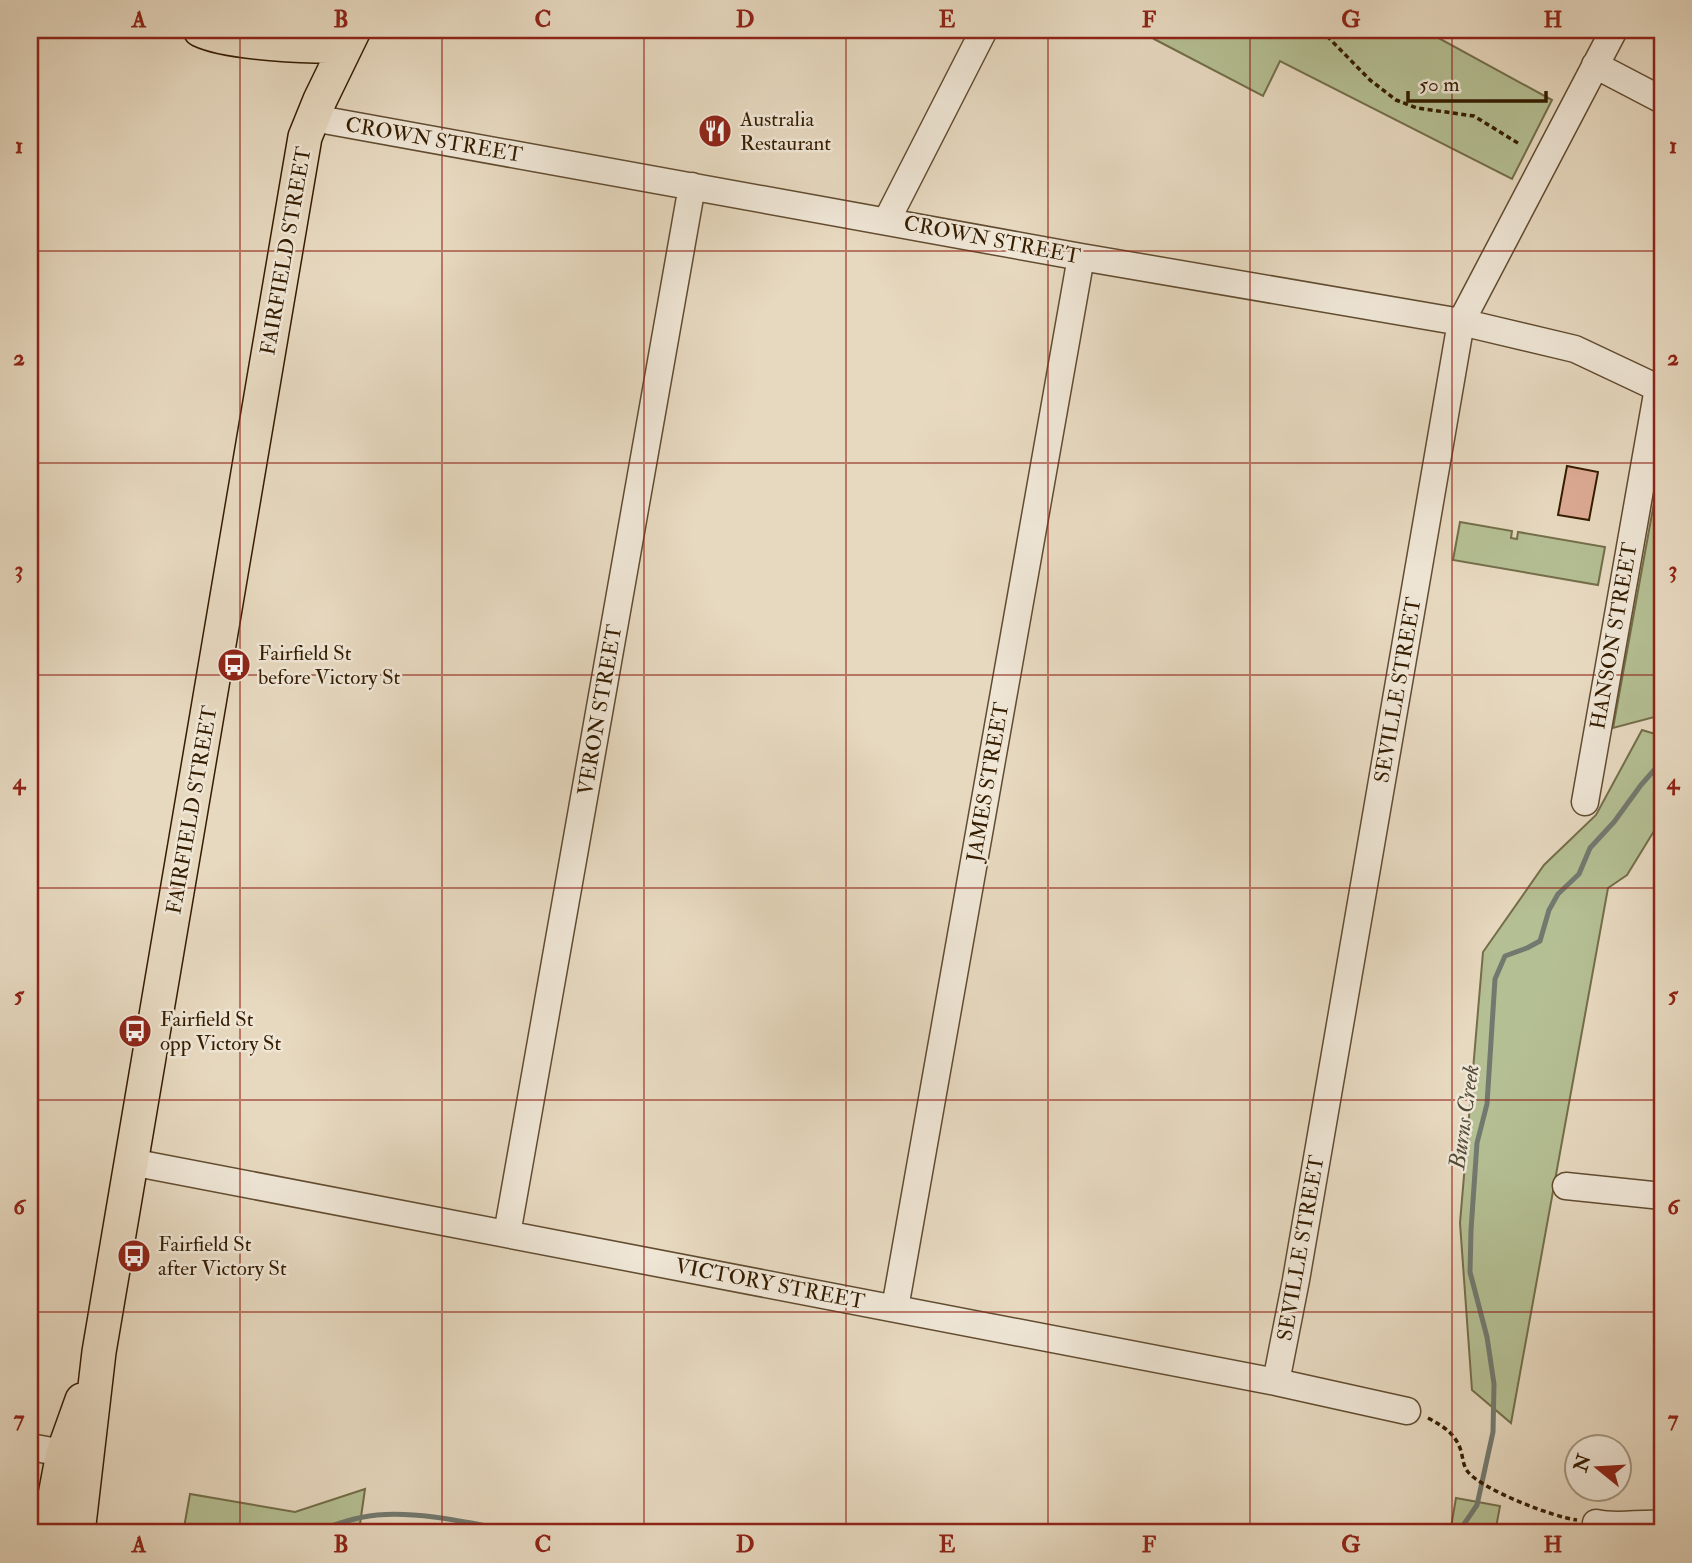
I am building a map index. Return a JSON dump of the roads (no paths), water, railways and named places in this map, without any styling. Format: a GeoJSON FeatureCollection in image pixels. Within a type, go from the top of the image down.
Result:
{"type":"FeatureCollection","features":[{"type":"Feature","properties":{"kind":"main road"},"geometry":{"type":"LineString","coordinates":[[200,30],[211,35],[317,47],[350,38]]}},
{"type":"Feature","properties":{"kind":"main road"},"geometry":{"type":"LineString","coordinates":[[316,30],[350,38]]}},
{"type":"Feature","properties":{"kind":"main road","name":"FAIRFIELD STREET"},"geometry":{"type":"LineString","coordinates":[[76,1450],[99,1352],[305,137],[350,38]]}},
{"type":"Feature","properties":{"kind":"main road"},"geometry":{"type":"LineString","coordinates":[[48,1533],[76,1450]]}},
{"type":"Feature","properties":{"kind":"main road"},"geometry":{"type":"LineString","coordinates":[[76,1450],[78,1533]]}},
{"type":"Feature","properties":{"kind":"street"},"geometry":{"type":"LineString","coordinates":[[887,220],[984,30]]}},
{"type":"Feature","properties":{"kind":"street","name":"SEVILLE STREET"},"geometry":{"type":"LineString","coordinates":[[1276,1382],[1461,322],[1614,30]]}},
{"type":"Feature","properties":{"kind":"street"},"geometry":{"type":"LineString","coordinates":[[1595,65],[1662,100]]}},
{"type":"Feature","properties":{"kind":"street","name":"CROWN STREET"},"geometry":{"type":"LineString","coordinates":[[313,118],[1081,257],[1461,322],[1575,349],[1660,389]]}},
{"type":"Feature","properties":{"kind":"street","name":"VERON STREET"},"geometry":{"type":"LineString","coordinates":[[507,1234],[692,186]]}},
{"type":"Feature","properties":{"kind":"street","name":"JAMES STREET"},"geometry":{"type":"LineString","coordinates":[[895,1308],[1081,257]]}},
{"type":"Feature","properties":{"kind":"street","name":"HANSON STREET"},"geometry":{"type":"LineString","coordinates":[[1586,802],[1660,389]]}},
{"type":"Feature","properties":{"kind":"street","name":"VICTORY STREET"},"geometry":{"type":"LineString","coordinates":[[131,1162],[1276,1382],[1408,1411]]}},
{"type":"Feature","properties":{"kind":"street"},"geometry":{"type":"LineString","coordinates":[[1566,1186],[1662,1196]]}},
{"type":"Feature","properties":{"kind":"street"},"geometry":{"type":"LineString","coordinates":[[30,1447],[76,1450],[68,1533]]}},
{"type":"Feature","properties":{"kind":"street"},"geometry":{"type":"LineString","coordinates":[[1596,1523],[1615,1526],[1644,1522],[1662,1524]]}},
{"type":"Feature","properties":{"kind":"waterway","name":"Burns Creek"},"geometry":{"type":"LineString","coordinates":[[1458,1533],[1477,1505],[1493,1432],[1494,1384],[1487,1337],[1470,1272],[1477,1143],[1487,1104],[1495,979],[1505,956],[1540,941],[1549,910],[1558,894],[1579,874],[1590,848],[1662,761]]}},
{"type":"Feature","properties":{"kind":"waterway"},"geometry":{"type":"LineString","coordinates":[[314,1533],[361,1518],[395,1514],[451,1520],[525,1533]]}},
{"type":"Feature","properties":{"kind":"place","name":"Australia Restaurant"},"geometry":{"type":"Point","coordinates":[715,131]}},
{"type":"Feature","properties":{"kind":"place","name":"Fairfield St before Victory St"},"geometry":{"type":"Point","coordinates":[234,665]}},
{"type":"Feature","properties":{"kind":"place","name":"Fairfield St opp Victory St"},"geometry":{"type":"Point","coordinates":[135,1031]}},
{"type":"Feature","properties":{"kind":"place","name":"Fairfield St after Victory St"},"geometry":{"type":"Point","coordinates":[134,1256]}}]}
